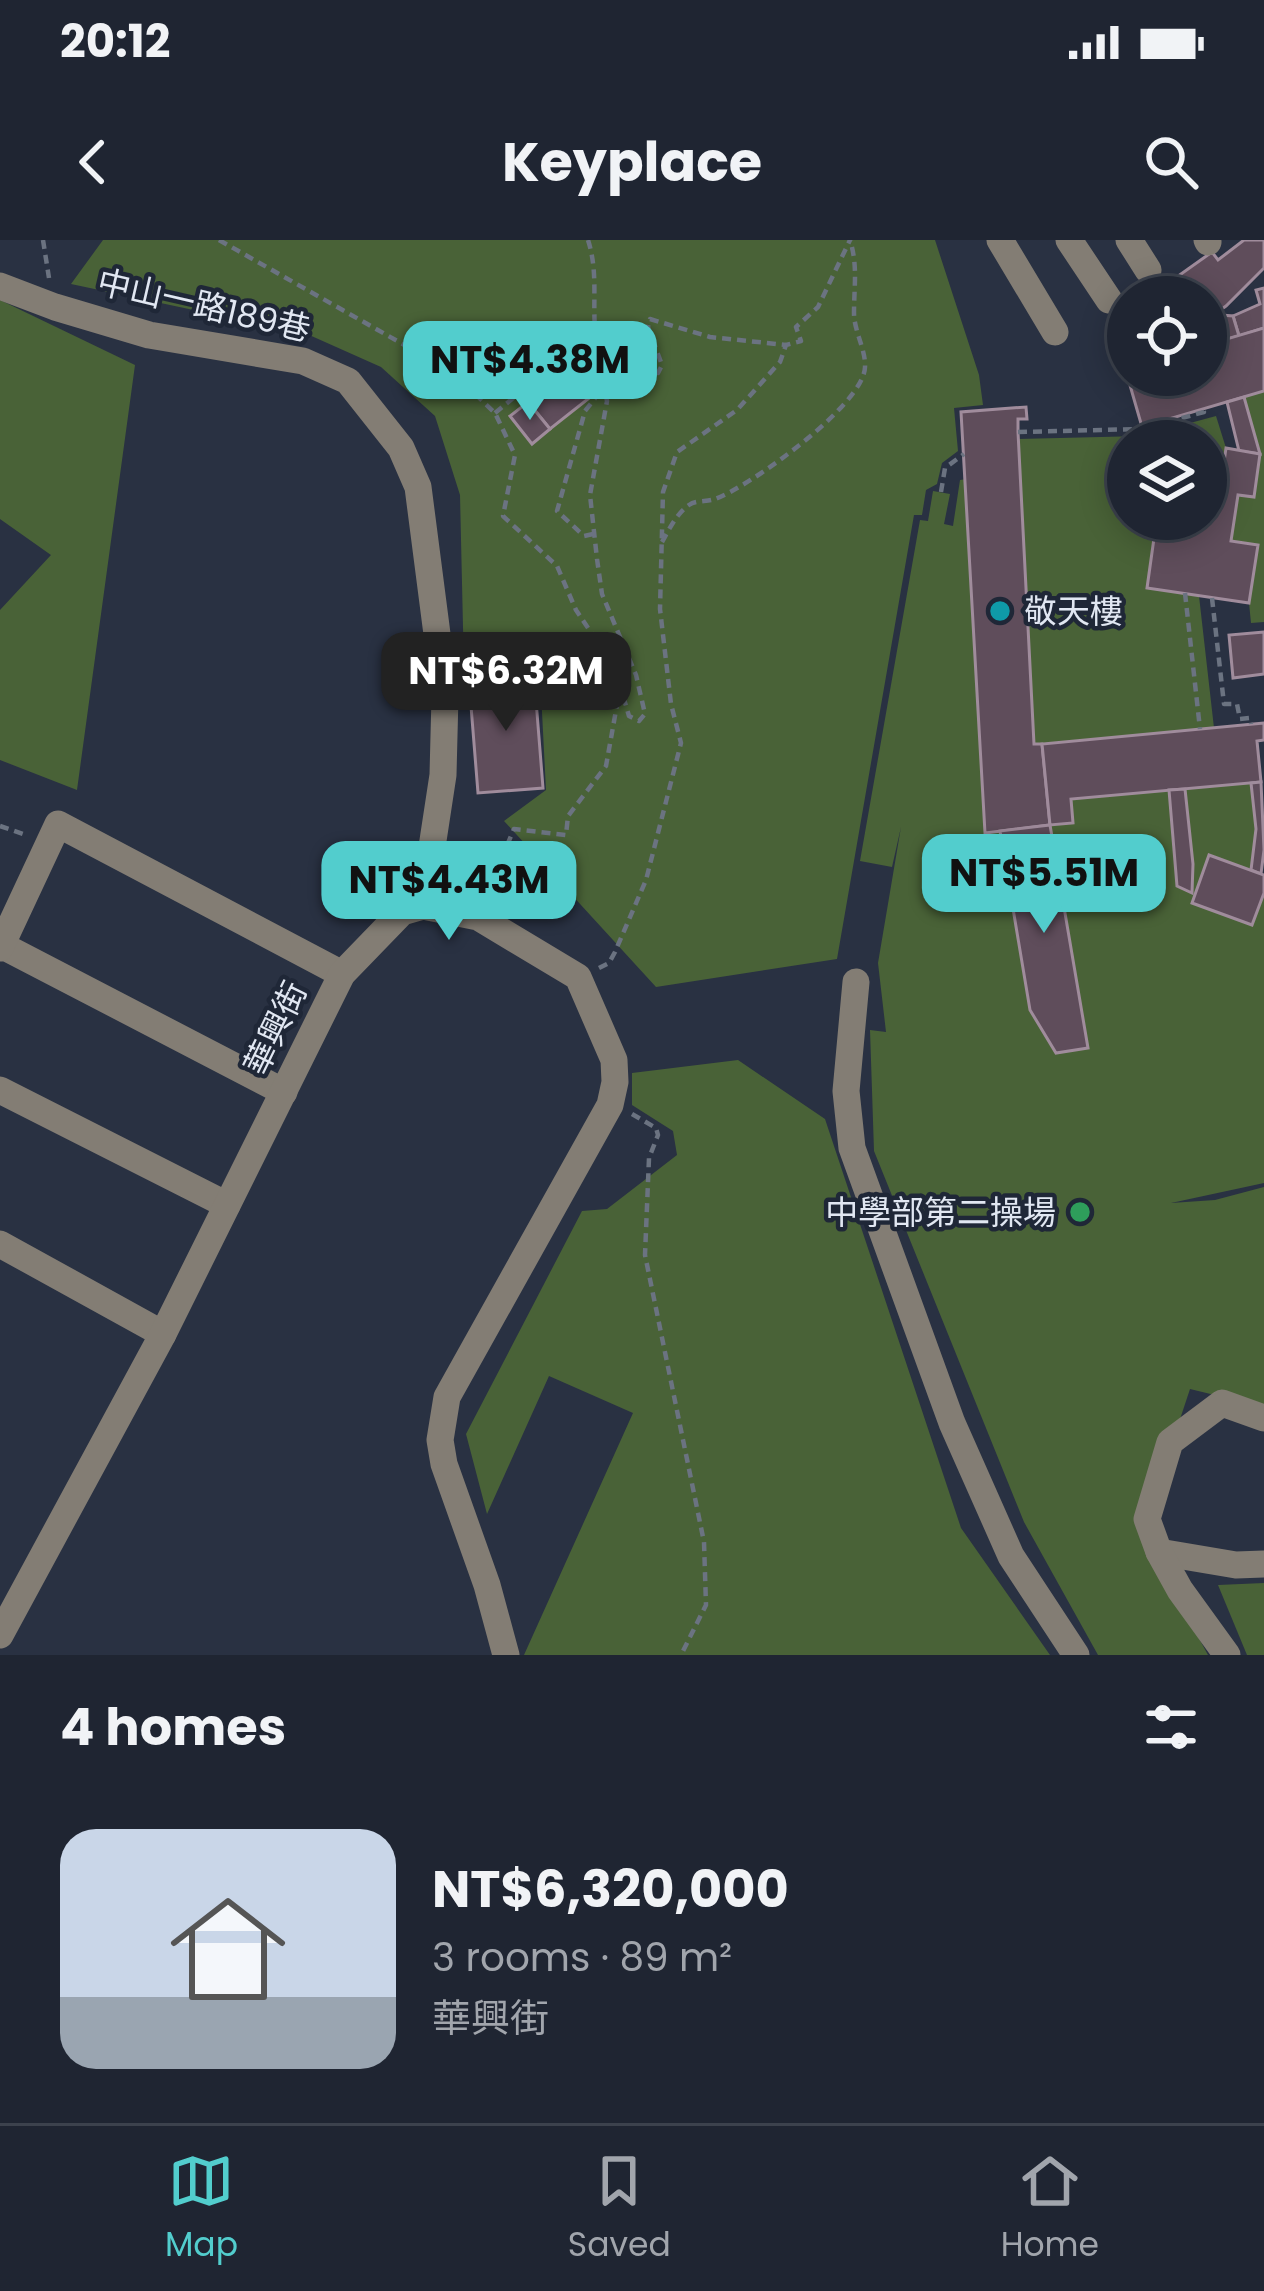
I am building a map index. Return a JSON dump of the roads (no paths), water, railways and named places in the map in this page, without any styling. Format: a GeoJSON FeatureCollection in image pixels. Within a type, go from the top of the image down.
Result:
{"type":"FeatureCollection","features":[{"type":"Feature","properties":{"kind":"street"},"geometry":{"type":"LineString","coordinates":[[1000,240],[1055,332]]}},
{"type":"Feature","properties":{"kind":"street"},"geometry":{"type":"LineString","coordinates":[[1069,240],[1107,297]]}},
{"type":"Feature","properties":{"kind":"street"},"geometry":{"type":"LineString","coordinates":[[1129,240],[1148,269]]}},
{"type":"Feature","properties":{"kind":"street","name":"中山一路189巷"},"geometry":{"type":"LineString","coordinates":[[0,286],[148,335],[303,362],[348,381],[401,448],[418,487],[445,696],[443,775],[423,906]]}},
{"type":"Feature","properties":{"kind":"street"},"geometry":{"type":"LineString","coordinates":[[284,1092],[1,946],[58,824],[342,974]]}},
{"type":"Feature","properties":{"kind":"street"},"geometry":{"type":"LineString","coordinates":[[423,906],[478,917],[578,976],[614,1060],[610,1105],[447,1397],[440,1440],[444,1464],[506,1655]]}},
{"type":"Feature","properties":{"kind":"street","name":"華興街"},"geometry":{"type":"LineString","coordinates":[[0,1635],[163,1334],[342,974],[401,912],[423,906]]}},
{"type":"Feature","properties":{"kind":"street"},"geometry":{"type":"LineString","coordinates":[[856,982],[846,1091],[852,1148],[960,1442],[1011,1556],[1076,1655]]}},
{"type":"Feature","properties":{"kind":"street"},"geometry":{"type":"LineString","coordinates":[[0,1090],[227,1205]]}},
{"type":"Feature","properties":{"kind":"street"},"geometry":{"type":"LineString","coordinates":[[0,1244],[163,1334]]}},
{"type":"Feature","properties":{"kind":"street"},"geometry":{"type":"LineString","coordinates":[[1227,1655],[1180,1590],[1147,1519],[1170,1442],[1222,1402],[1264,1418]]}},
{"type":"Feature","properties":{"kind":"street"},"geometry":{"type":"LineString","coordinates":[[1159,1552],[1236,1565],[1264,1564]]}},
{"type":"Feature","properties":{"kind":"place","name":"敬天樓"},"geometry":{"type":"Point","coordinates":[1000,611]}},
{"type":"Feature","properties":{"kind":"place","name":"中學部第二操場"},"geometry":{"type":"Point","coordinates":[1080,1212]}}]}
